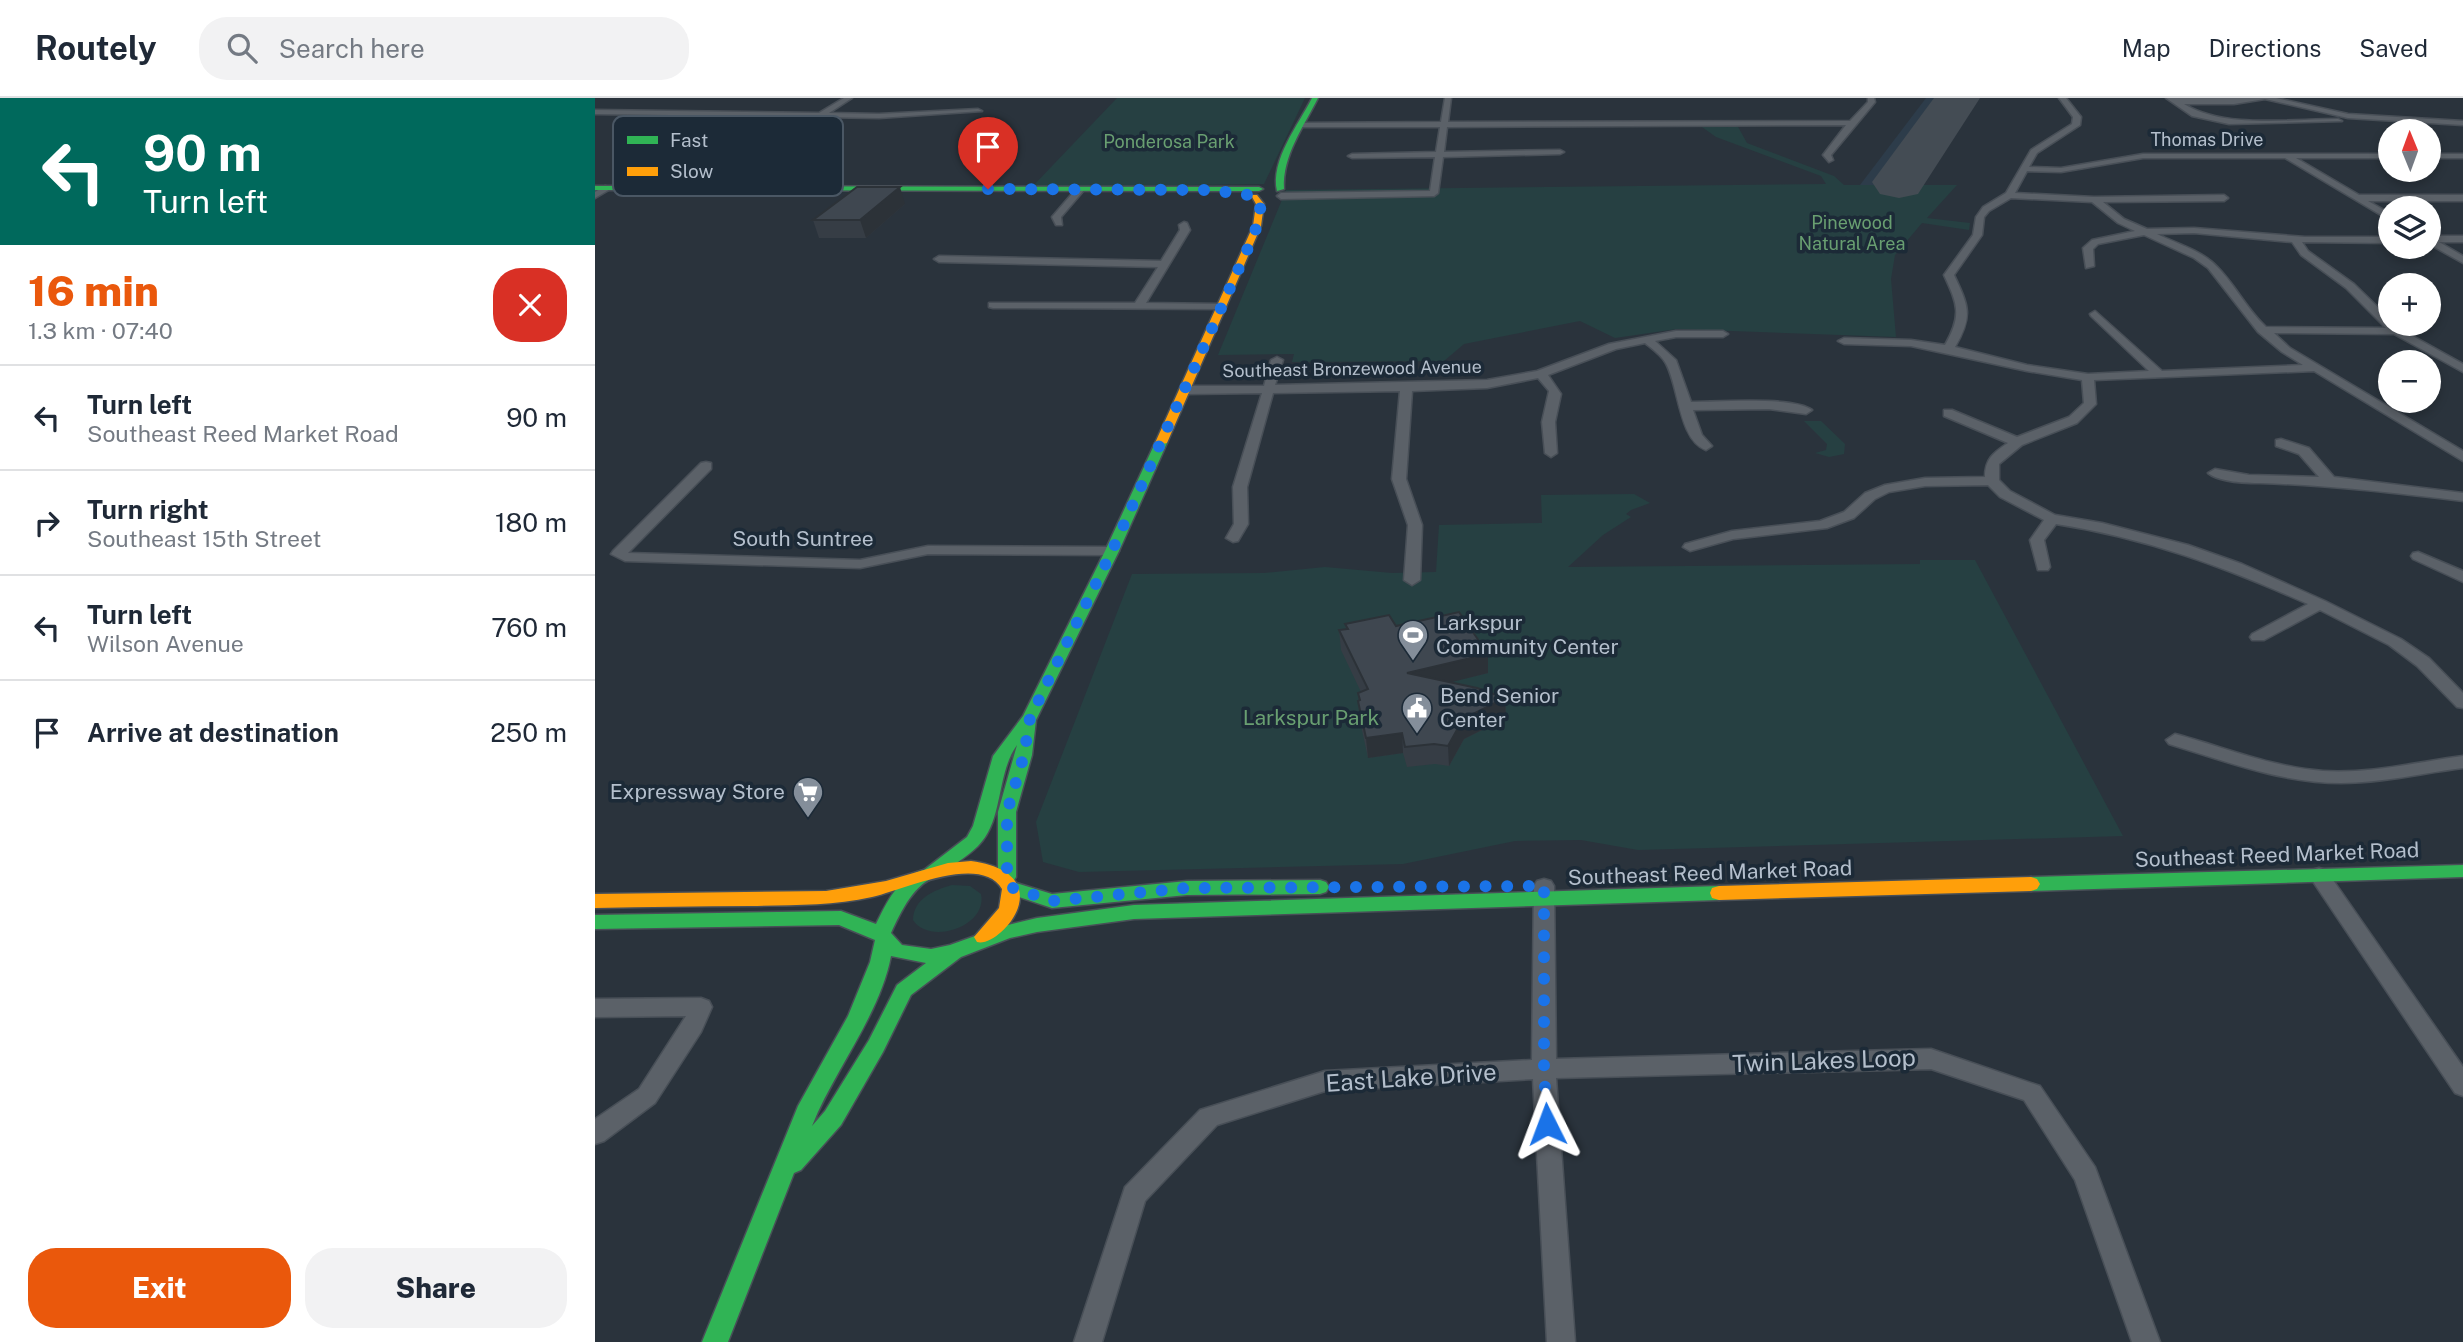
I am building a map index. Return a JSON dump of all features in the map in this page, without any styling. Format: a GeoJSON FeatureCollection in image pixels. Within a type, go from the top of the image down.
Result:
{"type":"FeatureCollection","features":[{"type":"Feature","properties":{"kind":"main road"},"geometry":{"type":"LineString","coordinates":[[715,1342],[809,1106],[858,1018],[880,962],[883,937],[897,899],[973,841],[982,826],[1001,756],[1030,718],[1112,551],[1257,226],[1261,204],[1270,191],[1315,98]]}},
{"type":"Feature","properties":{"kind":"main road"},"geometry":{"type":"LineString","coordinates":[[843,189],[1270,191]]}},
{"type":"Feature","properties":{"kind":"main road"},"geometry":{"type":"LineString","coordinates":[[975,943],[1005,919],[1012,905],[1007,812],[1024,755],[1030,718]]}},
{"type":"Feature","properties":{"kind":"main road","name":"Southeast Reed Market Road"},"geometry":{"type":"LineString","coordinates":[[595,922],[841,918],[883,937],[895,950],[910,956],[935,956],[1045,923],[1173,909],[2463,858]]}},
{"type":"Feature","properties":{"kind":"main road"},"geometry":{"type":"LineString","coordinates":[[595,901],[824,898],[964,866],[981,868],[1052,901],[1187,888],[1332,887]]}},
{"type":"Feature","properties":{"kind":"main road","name":"Southeast Reed Market Road"},"geometry":{"type":"LineString","coordinates":[[1386,887],[1543,893],[2463,871]]}},
{"type":"Feature","properties":{"kind":"main road"},"geometry":{"type":"LineString","coordinates":[[783,1174],[832,1118],[876,1046],[904,990],[955,951]]}},
{"type":"Feature","properties":{"kind":"street"},"geometry":{"type":"LineString","coordinates":[[822,116],[849,98]]}},
{"type":"Feature","properties":{"kind":"street"},"geometry":{"type":"LineString","coordinates":[[1270,191],[1320,194],[1434,193],[1448,98]]}},
{"type":"Feature","properties":{"kind":"street"},"geometry":{"type":"LineString","coordinates":[[1829,160],[1827,155],[1873,102],[1871,98]]}},
{"type":"Feature","properties":{"kind":"street"},"geometry":{"type":"LineString","coordinates":[[1948,349],[1962,326],[1965,308],[1949,275],[1953,265],[1973,246],[1981,228],[1980,217],[1986,209],[2009,195],[2034,152],[2077,125],[2077,117],[2061,98]]}},
{"type":"Feature","properties":{"kind":"street"},"geometry":{"type":"LineString","coordinates":[[2173,100],[2234,102],[2264,98],[2348,116],[2463,123]]}},
{"type":"Feature","properties":{"kind":"street"},"geometry":{"type":"LineString","coordinates":[[2173,100],[2195,114],[2245,123],[2327,123],[2342,121],[2348,116]]}},
{"type":"Feature","properties":{"kind":"street"},"geometry":{"type":"LineString","coordinates":[[595,112],[822,116],[978,111]]}},
{"type":"Feature","properties":{"kind":"street"},"geometry":{"type":"LineString","coordinates":[[1761,111],[1769,122]]}},
{"type":"Feature","properties":{"kind":"street"},"geometry":{"type":"LineString","coordinates":[[1301,125],[1852,123]]}},
{"type":"Feature","properties":{"kind":"street"},"geometry":{"type":"LineString","coordinates":[[1352,156],[1560,152]]}},
{"type":"Feature","properties":{"kind":"street","name":"Thomas Drive"},"geometry":{"type":"LineString","coordinates":[[2025,169],[2061,170],[2143,156],[2378,156]]}},
{"type":"Feature","properties":{"kind":"street"},"geometry":{"type":"LineString","coordinates":[[2288,156],[2378,210]]}},
{"type":"Feature","properties":{"kind":"street"},"geometry":{"type":"LineString","coordinates":[[2441,156],[2463,156]]}},
{"type":"Feature","properties":{"kind":"street"},"geometry":{"type":"LineString","coordinates":[[1059,223],[1056,217],[1080,190]]}},
{"type":"Feature","properties":{"kind":"street"},"geometry":{"type":"LineString","coordinates":[[2009,195],[2094,200],[2224,198]]}},
{"type":"Feature","properties":{"kind":"street"},"geometry":{"type":"LineString","coordinates":[[2358,198],[2463,198]]}},
{"type":"Feature","properties":{"kind":"street"},"geometry":{"type":"LineString","coordinates":[[2094,200],[2104,210],[2143,233],[2197,256],[2211,266],[2224,287],[2262,330],[2286,350],[2463,457]]}},
{"type":"Feature","properties":{"kind":"street"},"geometry":{"type":"LineString","coordinates":[[1138,307],[1185,230],[1184,225]]}},
{"type":"Feature","properties":{"kind":"street"},"geometry":{"type":"LineString","coordinates":[[2089,265],[2088,248],[2095,242],[2143,233],[2207,229],[2295,239],[2378,240]]}},
{"type":"Feature","properties":{"kind":"street"},"geometry":{"type":"LineString","coordinates":[[2295,239],[2304,253],[2350,286],[2378,313]]}},
{"type":"Feature","properties":{"kind":"street"},"geometry":{"type":"LineString","coordinates":[[2441,240],[2463,239]]}},
{"type":"Feature","properties":{"kind":"street"},"geometry":{"type":"LineString","coordinates":[[2441,247],[2463,260]]}},
{"type":"Feature","properties":{"kind":"street"},"geometry":{"type":"LineString","coordinates":[[939,259],[1165,264]]}},
{"type":"Feature","properties":{"kind":"street"},"geometry":{"type":"LineString","coordinates":[[993,305],[1221,307]]}},
{"type":"Feature","properties":{"kind":"street"},"geometry":{"type":"LineString","coordinates":[[2095,314],[2161,376]]}},
{"type":"Feature","properties":{"kind":"street"},"geometry":{"type":"LineString","coordinates":[[2262,330],[2378,331]]}},
{"type":"Feature","properties":{"kind":"street","name":"Southeast Bronzewood Avenue"},"geometry":{"type":"LineString","coordinates":[[1185,390],[1406,388],[1487,384],[1540,374],[1613,346],[1676,334],[1723,334]]}},
{"type":"Feature","properties":{"kind":"street"},"geometry":{"type":"LineString","coordinates":[[2405,336],[2463,369]]}},
{"type":"Feature","properties":{"kind":"street"},"geometry":{"type":"LineString","coordinates":[[1647,339],[1670,360],[1696,436],[1706,446]]}},
{"type":"Feature","properties":{"kind":"street"},"geometry":{"type":"LineString","coordinates":[[1844,341],[1911,343],[2027,368],[2088,377],[2314,368]]}},
{"type":"Feature","properties":{"kind":"street"},"geometry":{"type":"LineString","coordinates":[[1233,538],[1241,524],[1240,487],[1277,360]]}},
{"type":"Feature","properties":{"kind":"street"},"geometry":{"type":"LineString","coordinates":[[1540,374],[1555,386],[1557,397],[1548,419],[1551,453]]}},
{"type":"Feature","properties":{"kind":"street"},"geometry":{"type":"LineString","coordinates":[[2088,377],[2090,404],[2073,420],[2017,442],[1997,456],[1992,464],[1992,481],[2005,494],[2052,519],[2102,527],[2183,548],[2237,567],[2320,604],[2395,642],[2423,662],[2463,703]]}},
{"type":"Feature","properties":{"kind":"street"},"geometry":{"type":"LineString","coordinates":[[1406,388],[1399,479],[1415,525],[1412,580]]}},
{"type":"Feature","properties":{"kind":"street"},"geometry":{"type":"LineString","coordinates":[[1686,406],[1769,405],[1806,410]]}},
{"type":"Feature","properties":{"kind":"street"},"geometry":{"type":"LineString","coordinates":[[1948,413],[2017,442]]}},
{"type":"Feature","properties":{"kind":"street"},"geometry":{"type":"LineString","coordinates":[[2281,443],[2304,451],[2330,481]]}},
{"type":"Feature","properties":{"kind":"street","name":"South Suntree"},"geometry":{"type":"LineString","coordinates":[[706,466],[618,554],[625,557],[860,564],[928,550],[1112,551]]}},
{"type":"Feature","properties":{"kind":"street"},"geometry":{"type":"LineString","coordinates":[[2215,473],[2249,478],[2330,481],[2463,497]]}},
{"type":"Feature","properties":{"kind":"street"},"geometry":{"type":"LineString","coordinates":[[1691,547],[1732,535],[1822,525],[1849,515],[1870,496],[1885,489],[1925,482],[1992,481]]}},
{"type":"Feature","properties":{"kind":"street"},"geometry":{"type":"LineString","coordinates":[[2043,567],[2037,541],[2052,519]]}},
{"type":"Feature","properties":{"kind":"street"},"geometry":{"type":"LineString","coordinates":[[2418,556],[2463,576]]}},
{"type":"Feature","properties":{"kind":"street"},"geometry":{"type":"LineString","coordinates":[[2258,637],[2320,604]]}},
{"type":"Feature","properties":{"kind":"street"},"geometry":{"type":"LineString","coordinates":[[2175,740],[2278,769],[2323,777],[2356,777],[2463,762]]}},
{"type":"Feature","properties":{"kind":"street"},"geometry":{"type":"LineString","coordinates":[[2319,875],[2463,1086]]}},
{"type":"Feature","properties":{"kind":"street"},"geometry":{"type":"LineString","coordinates":[[1543,893],[1544,1069],[1561,1342]]}},
{"type":"Feature","properties":{"kind":"street"},"geometry":{"type":"LineString","coordinates":[[595,1008],[701,1007],[693,1026],[647,1096],[595,1133]]}},
{"type":"Feature","properties":{"kind":"street","name":"Twin Lakes Loop"},"geometry":{"type":"LineString","coordinates":[[1544,1069],[1931,1059],[2032,1093],[2086,1175],[2146,1342]]}},
{"type":"Feature","properties":{"kind":"street","name":"East Lake Drive"},"geometry":{"type":"LineString","coordinates":[[1088,1342],[1134,1195],[1209,1117],[1325,1081],[1544,1069]]}},
{"type":"Feature","properties":{"kind":"shaded area"},"geometry":{"type":"Polygon","coordinates":[[[1926,98],[1974,98],[1915,185],[1860,185],[1926,98]]]}},
{"type":"Feature","properties":{"kind":"green space","name":"Ponderosa Park"},"geometry":{"type":"Polygon","coordinates":[[[1117,98],[1305,98],[1264,184],[1032,187],[1117,98]]]}},
{"type":"Feature","properties":{"kind":"green space","name":"Pinewood Natural Area"},"geometry":{"type":"Polygon","coordinates":[[[1737,125],[1747,143],[1834,176],[1844,185],[1957,185],[1927,218],[1970,223],[1969,230],[1922,223],[1895,255],[1891,279],[1896,337],[1677,329],[1615,338],[1580,321],[1464,344],[1444,361],[1292,362],[1294,354],[1218,355],[1286,190],[1826,184],[1821,176],[1716,137],[1702,127],[1737,125]]]}},
{"type":"Feature","properties":{"kind":"green space"},"geometry":{"type":"Polygon","coordinates":[[[1804,421],[1821,421],[1845,444],[1844,454],[1829,457],[1815,453],[1826,450],[1827,444],[1804,421]]]}},
{"type":"Feature","properties":{"kind":"green space","name":"Larkspur Park"},"geometry":{"type":"Polygon","coordinates":[[[1634,494],[1650,503],[1631,510],[1626,514],[1631,517],[1603,535],[1568,567],[1920,564],[1920,560],[1975,560],[2123,836],[1638,850],[1581,840],[1515,841],[1403,864],[1079,872],[1043,862],[1036,822],[1132,574],[1264,573],[1325,567],[1392,573],[1436,572],[1439,525],[1542,523],[1541,495],[1634,494]]]}},
{"type":"Feature","properties":{"kind":"green space"},"geometry":{"type":"Polygon","coordinates":[[[952,885],[970,886],[981,894],[981,905],[976,915],[956,929],[944,932],[921,928],[913,920],[917,906],[926,896],[952,885]]]}},
{"type":"Feature","properties":{"kind":"building"},"geometry":{"type":"Polygon","coordinates":[[[857,187],[900,187],[860,220],[813,220],[857,187]]]}},
{"type":"Feature","properties":{"kind":"building"},"geometry":{"type":"Polygon","coordinates":[[[1459,612],[1488,654],[1407,673],[1477,688],[1505,698],[1463,719],[1448,746],[1434,744],[1405,747],[1402,733],[1366,738],[1358,693],[1368,689],[1339,630],[1348,629],[1345,624],[1389,615],[1396,626],[1459,612]]]}},
{"type":"Feature","properties":{"kind":"runway"},"geometry":{"type":"LineString","coordinates":[[1899,182],[1957,98]]}},
{"type":"Feature","properties":{"kind":"traffic: fast"},"geometry":{"type":"LineString","coordinates":[[1280,189],[1286,156],[1315,98]]}},
{"type":"Feature","properties":{"kind":"traffic: fast"},"geometry":{"type":"LineString","coordinates":[[595,188],[613,188]]}},
{"type":"Feature","properties":{"kind":"traffic: fast"},"geometry":{"type":"LineString","coordinates":[[843,188],[1259,189]]}},
{"type":"Feature","properties":{"kind":"traffic: fast"},"geometry":{"type":"LineString","coordinates":[[932,871],[973,841],[982,826],[1001,756],[1030,717],[1112,551],[1161,443]]}},
{"type":"Feature","properties":{"kind":"traffic: fast"},"geometry":{"type":"LineString","coordinates":[[1007,877],[1007,812],[1024,755],[1029,722]]}},
{"type":"Feature","properties":{"kind":"traffic: fast"},"geometry":{"type":"LineString","coordinates":[[2031,884],[2463,871]]}},
{"type":"Feature","properties":{"kind":"traffic: fast"},"geometry":{"type":"LineString","coordinates":[[923,876],[897,899],[881,934],[895,950],[931,956],[953,952],[1007,932],[1037,925],[1134,912],[1719,893]]}},
{"type":"Feature","properties":{"kind":"traffic: fast"},"geometry":{"type":"LineString","coordinates":[[1013,888],[1052,901],[1187,888],[1320,887]]}},
{"type":"Feature","properties":{"kind":"traffic: fast"},"geometry":{"type":"LineString","coordinates":[[595,922],[841,918],[881,934]]}},
{"type":"Feature","properties":{"kind":"traffic: fast"},"geometry":{"type":"LineString","coordinates":[[715,1342],[809,1106],[858,1018],[880,962],[884,941]]}},
{"type":"Feature","properties":{"kind":"traffic: fast"},"geometry":{"type":"LineString","coordinates":[[793,1163],[833,1118],[876,1046],[904,990],[955,951]]}},
{"type":"Feature","properties":{"kind":"traffic: slow"},"geometry":{"type":"LineString","coordinates":[[1161,443],[1257,226],[1260,204],[1254,197]]}},
{"type":"Feature","properties":{"kind":"traffic: slow"},"geometry":{"type":"LineString","coordinates":[[595,901],[826,898],[886,887],[938,871],[971,867],[997,874],[1007,881],[1011,889],[1008,909],[984,937]]}},
{"type":"Feature","properties":{"kind":"traffic: slow"},"geometry":{"type":"LineString","coordinates":[[1719,893],[2031,884]]}},
{"type":"Feature","properties":{"kind":"place","name":"Larkspur Community Center"},"geometry":{"type":"Point","coordinates":[1413,662]}},
{"type":"Feature","properties":{"kind":"place","name":"Bend Senior Center"},"geometry":{"type":"Point","coordinates":[1417,735]}},
{"type":"Feature","properties":{"kind":"place","name":"Expressway Store"},"geometry":{"type":"Point","coordinates":[808,819]}},
{"type":"Feature","properties":{"kind":"route"},"geometry":{"type":"LineString","coordinates":[[988,189],[1209,190],[1238,192],[1254,197],[1261,204],[1257,226],[1248,248],[1123,528],[1030,718],[1024,755],[1007,812],[1007,877],[1013,888],[1052,901],[1187,888],[1544,886],[1544,1069],[1547,1124]]}}]}
